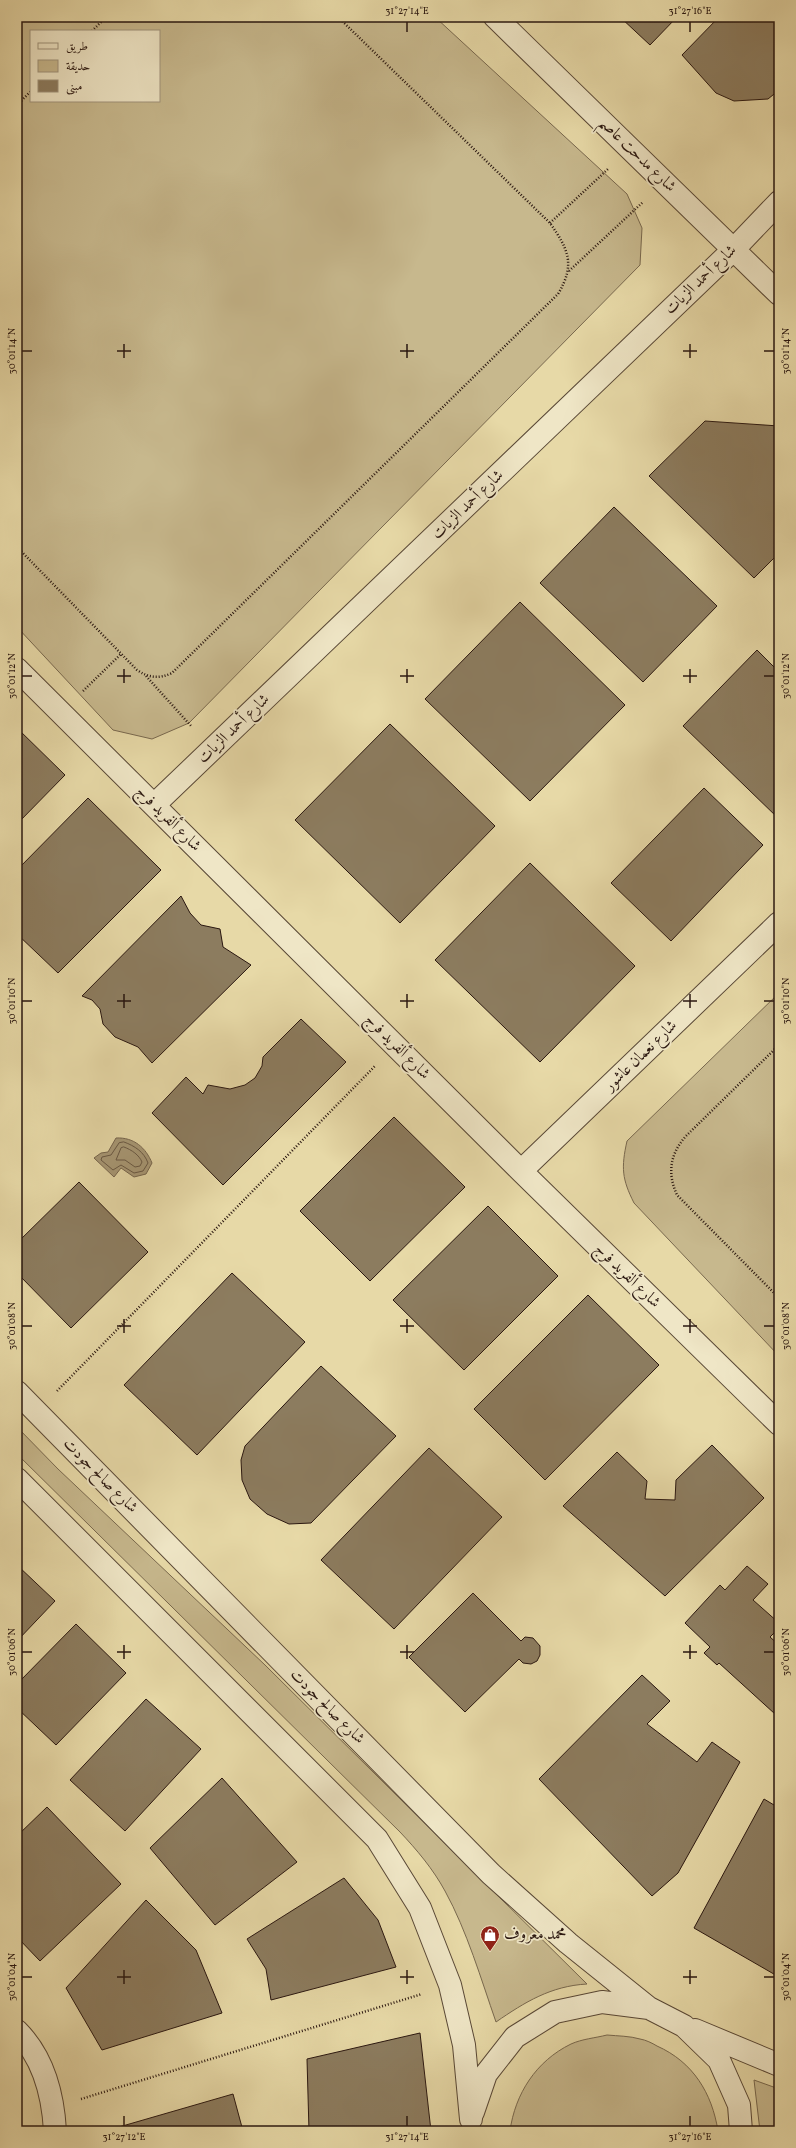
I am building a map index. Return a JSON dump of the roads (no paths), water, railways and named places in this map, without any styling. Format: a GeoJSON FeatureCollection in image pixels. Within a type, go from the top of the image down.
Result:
{"type":"FeatureCollection","features":[{"type":"Feature","properties":{"kind":"street","name":"شارع مدحت عاصم"},"geometry":{"type":"LineString","coordinates":[[495,17],[779,294]]}},
{"type":"Feature","properties":{"kind":"street","name":"شارع أحمد الزيات"},"geometry":{"type":"LineString","coordinates":[[154,806],[734,249],[779,202]]}},
{"type":"Feature","properties":{"kind":"street","name":"شارع ألفريد فرج"},"geometry":{"type":"LineString","coordinates":[[17,669],[521,1171],[779,1424]]}},
{"type":"Feature","properties":{"kind":"street","name":"شارع نعمان عاشور"},"geometry":{"type":"LineString","coordinates":[[521,1171],[779,923]]}},
{"type":"Feature","properties":{"kind":"street","name":"شارع صالح جودت"},"geometry":{"type":"LineString","coordinates":[[17,1392],[491,1874],[568,1943],[648,2008]]}},
{"type":"Feature","properties":{"kind":"street"},"geometry":{"type":"LineString","coordinates":[[17,1479],[377,1839],[420,1908],[450,1985],[464,2044],[471,2125]]}},
{"type":"Feature","properties":{"kind":"street"},"geometry":{"type":"LineString","coordinates":[[471,2125],[486,2074],[515,2037],[555,2012],[602,2002],[648,2008],[684,2026],[779,2065]]}},
{"type":"Feature","properties":{"kind":"street"},"geometry":{"type":"LineString","coordinates":[[684,2026],[719,2060],[739,2105],[741,2131]]}},
{"type":"Feature","properties":{"kind":"street"},"geometry":{"type":"LineString","coordinates":[[17,2030],[25,2039],[44,2071],[54,2108],[55,2131]]}},
{"type":"Feature","properties":{"kind":"water"},"geometry":{"type":"Polygon","coordinates":[[[116,1138],[128,1139],[143,1148],[152,1163],[146,1174],[134,1177],[121,1168],[114,1177],[94,1158],[101,1153],[108,1152],[116,1138]]]}},
{"type":"Feature","properties":{"kind":"place","name":"محمد معروف"},"geometry":{"type":"Point","coordinates":[490,1952]}}]}
